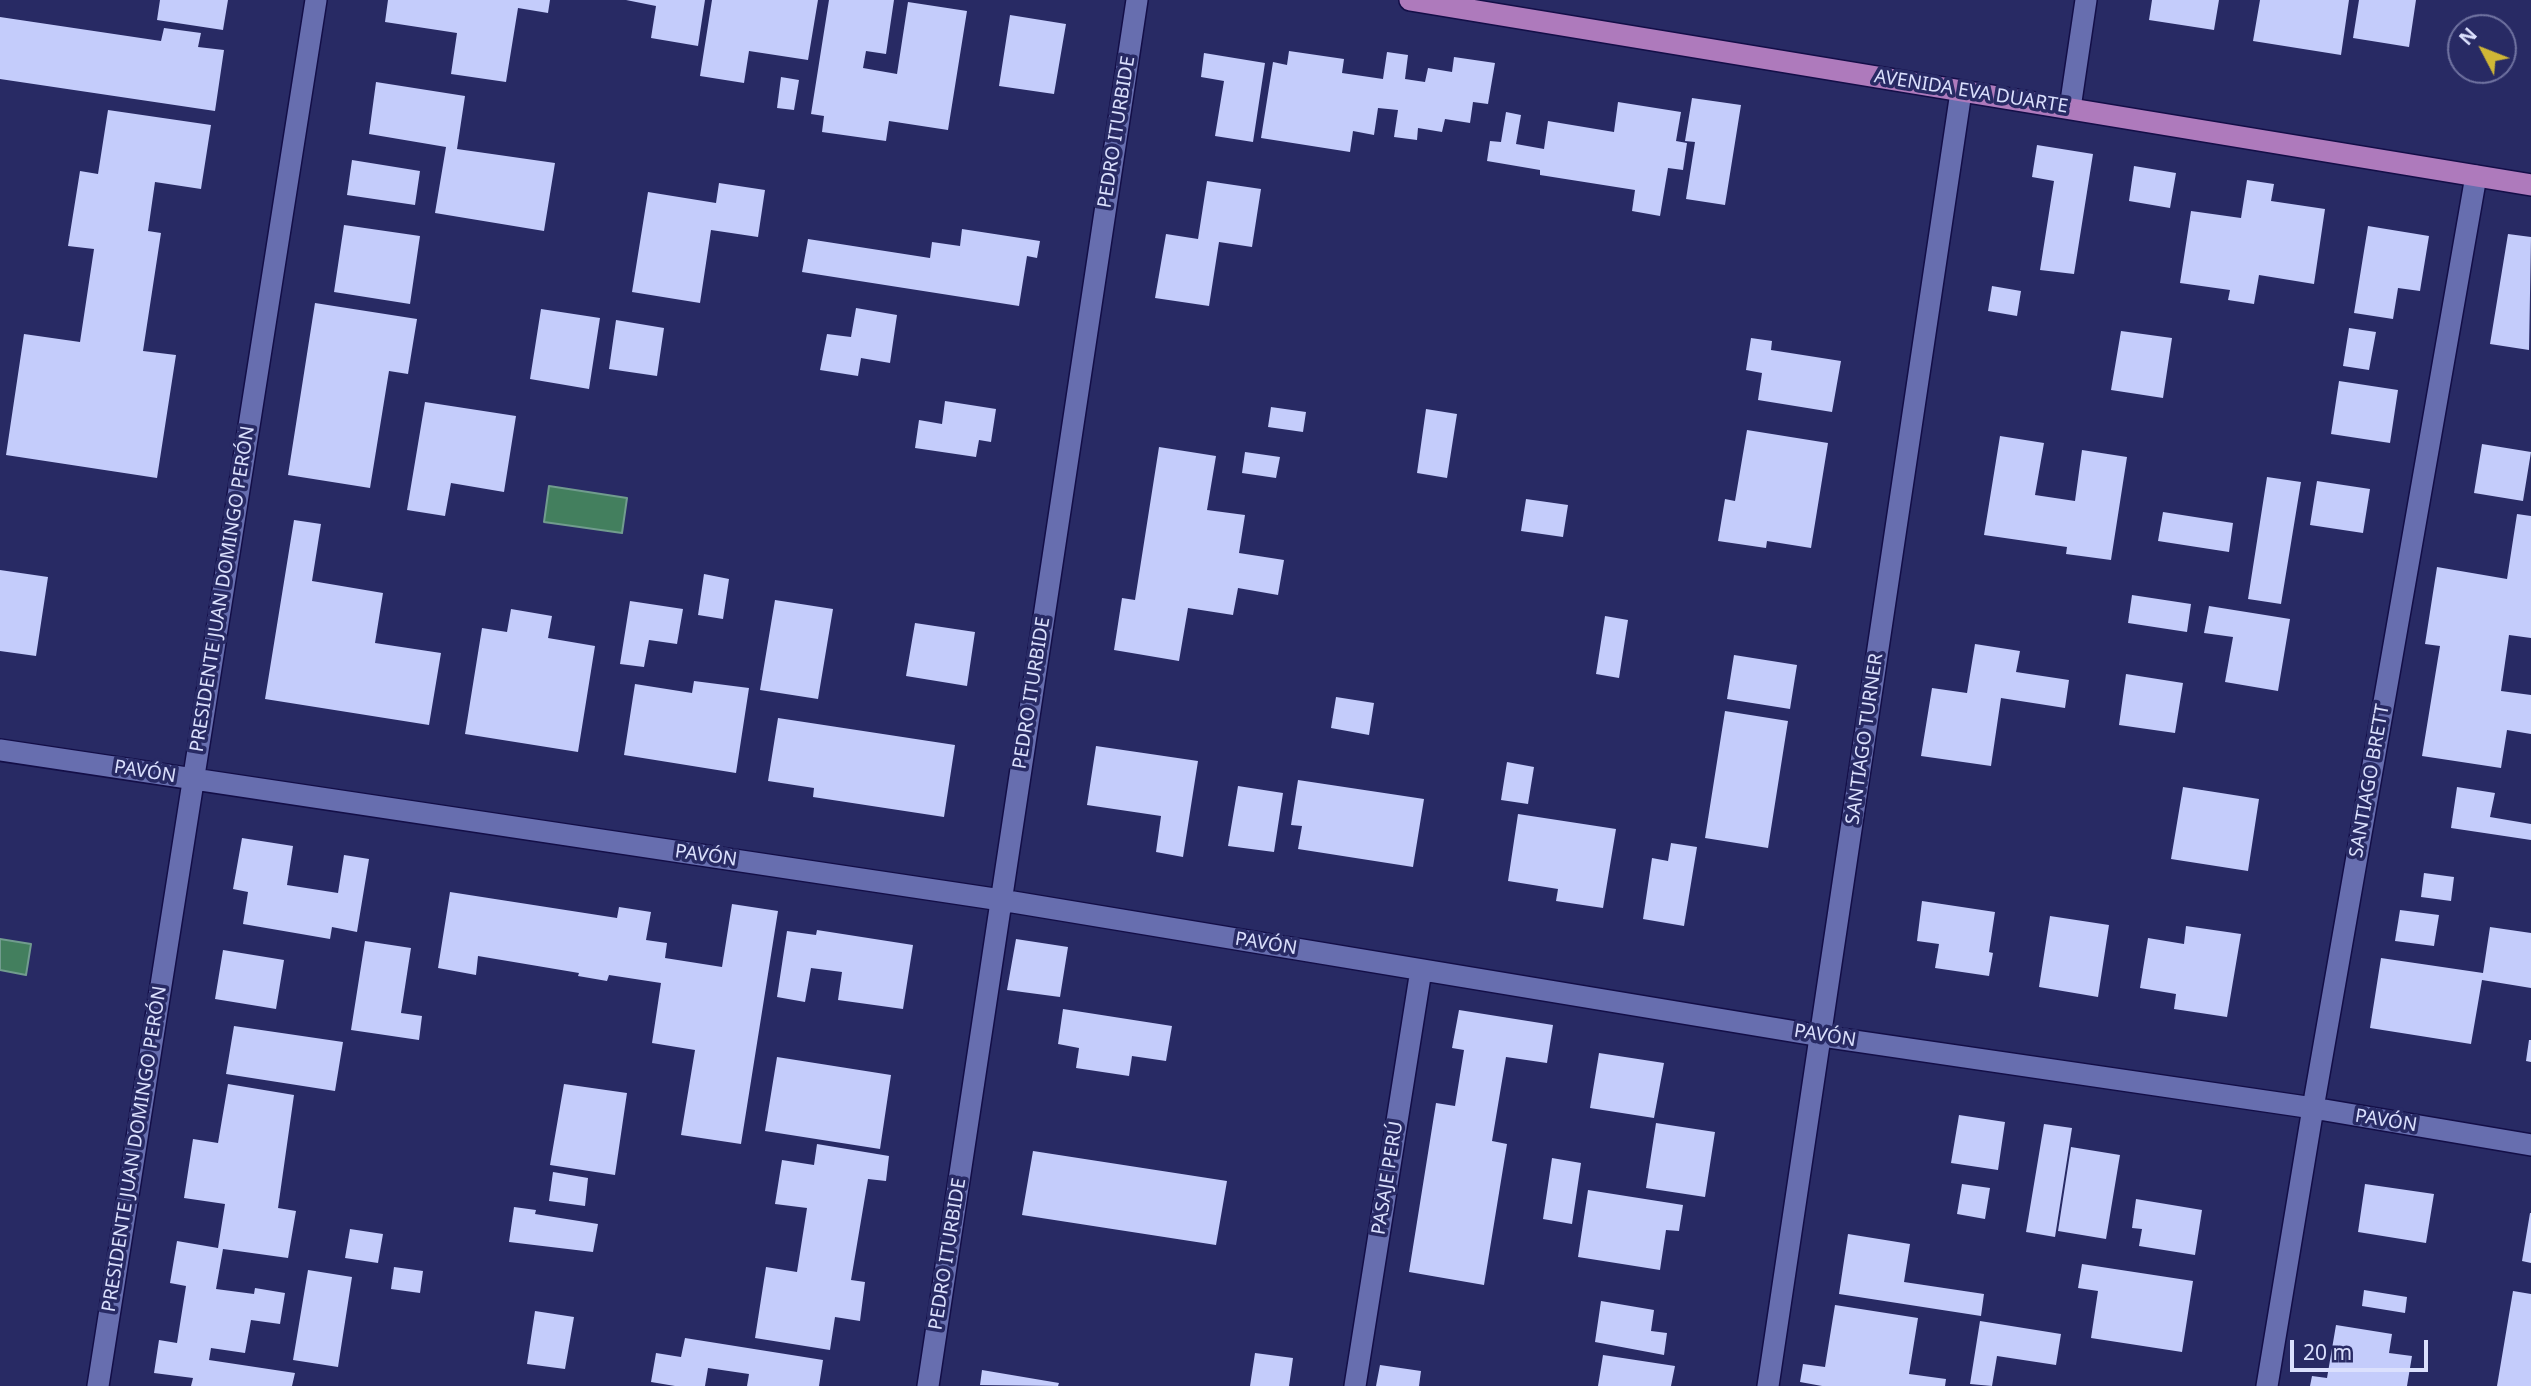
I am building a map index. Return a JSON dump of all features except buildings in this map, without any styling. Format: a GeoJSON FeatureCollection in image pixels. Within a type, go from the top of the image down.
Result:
{"type":"FeatureCollection","features":[{"type":"Feature","properties":{"kind":"main road","name":"AVENIDA EVA DUARTE"},"geometry":{"type":"LineString","coordinates":[[1410,0],[2531,185]]}},
{"type":"Feature","properties":{"kind":"street","name":"PRESIDENTE JUAN DOMINGO PERÓN"},"geometry":{"type":"LineString","coordinates":[[98,1386],[316,0]]}},
{"type":"Feature","properties":{"kind":"street","name":"PEDRO ITURBIDE"},"geometry":{"type":"LineString","coordinates":[[928,1386],[1137,0]]}},
{"type":"Feature","properties":{"kind":"street"},"geometry":{"type":"LineString","coordinates":[[2070,108],[2086,0]]}},
{"type":"Feature","properties":{"kind":"street","name":"SANTIAGO TURNER"},"geometry":{"type":"LineString","coordinates":[[1768,1386],[1961,92]]}},
{"type":"Feature","properties":{"kind":"street","name":"SANTIAGO BRETT"},"geometry":{"type":"LineString","coordinates":[[2267,1386],[2476,176]]}},
{"type":"Feature","properties":{"kind":"street","name":"PAVÓN"},"geometry":{"type":"LineString","coordinates":[[0,750],[1001,900],[1821,1036],[2313,1108],[2531,1144]]}},
{"type":"Feature","properties":{"kind":"street","name":"PASAJE PERÚ"},"geometry":{"type":"LineString","coordinates":[[1355,1386],[1421,970]]}},
{"type":"Feature","properties":{"kind":"shaded area"},"geometry":{"type":"Polygon","coordinates":[[[549,486],[627,498],[622,533],[544,522],[549,486]]]}},
{"type":"Feature","properties":{"kind":"shaded area"},"geometry":{"type":"Polygon","coordinates":[[[0,939],[31,944],[26,975],[0,970],[0,939]]]}}]}
